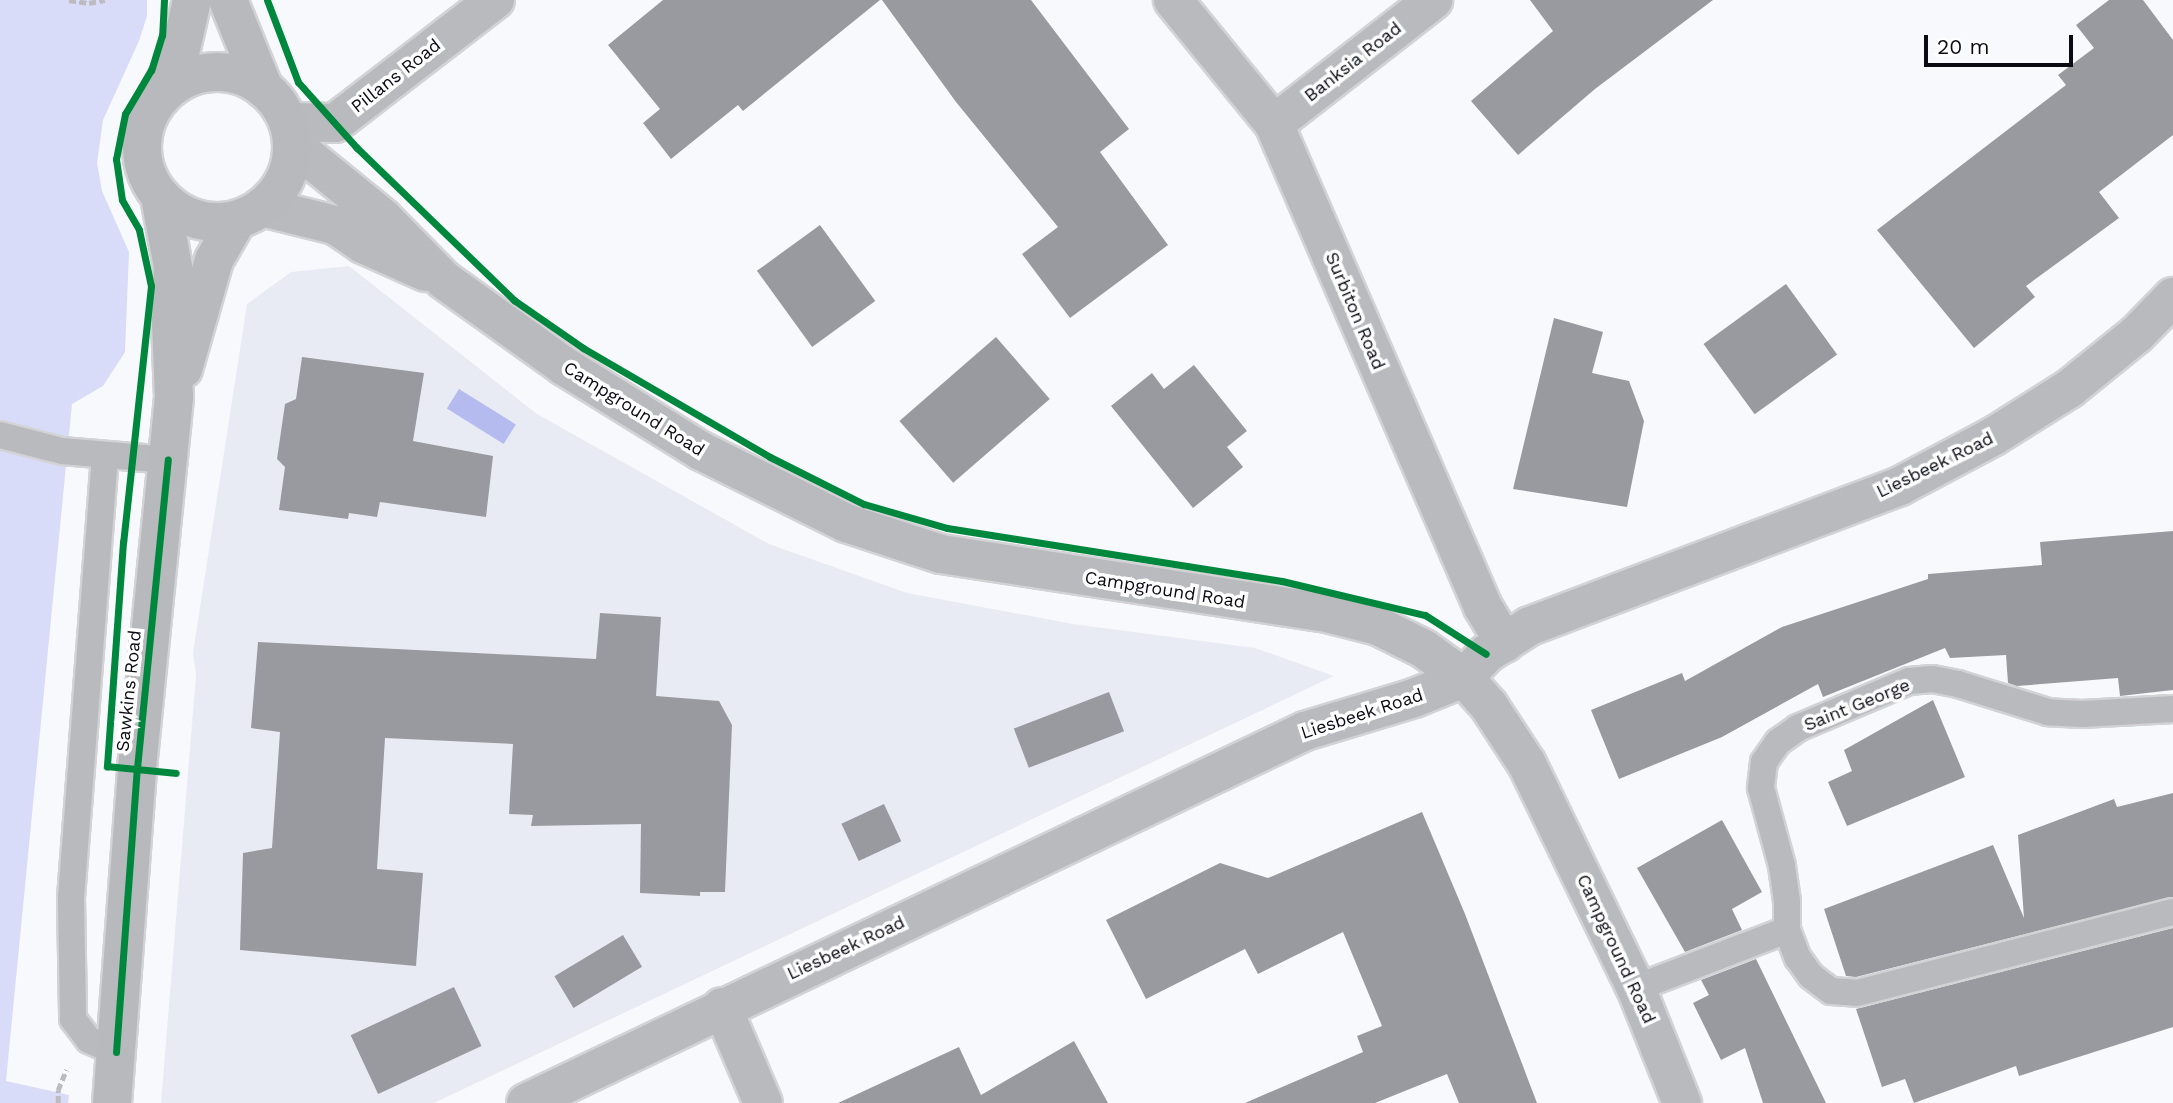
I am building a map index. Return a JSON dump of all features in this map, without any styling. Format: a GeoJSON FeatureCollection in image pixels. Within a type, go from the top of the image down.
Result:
{"type":"FeatureCollection","features":[{"type":"Feature","properties":{"kind":"street"},"geometry":{"type":"LineString","coordinates":[[150,113],[166,92],[189,77],[215,71],[241,76],[264,89],[279,104],[290,133],[289,168],[279,189],[250,213],[209,222],[182,214],[160,197],[148,178],[142,156],[142,134],[150,113],[180,53],[192,0]]}},
{"type":"Feature","properties":{"kind":"street"},"geometry":{"type":"LineString","coordinates":[[228,0],[264,89]]}},
{"type":"Feature","properties":{"kind":"street","name":"Pillans Road"},"geometry":{"type":"LineString","coordinates":[[290,133],[335,123],[495,0]]}},
{"type":"Feature","properties":{"kind":"street","name":"Surbiton Road"},"geometry":{"type":"LineString","coordinates":[[1173,0],[1274,124],[1483,607],[1505,643]]}},
{"type":"Feature","properties":{"kind":"street","name":"Banksia Road"},"geometry":{"type":"LineString","coordinates":[[1274,124],[1433,0]]}},
{"type":"Feature","properties":{"kind":"street","name":"Campground Road"},"geometry":{"type":"LineString","coordinates":[[290,133],[383,218],[444,280],[564,366],[701,450],[846,523],[941,554],[1331,614],[1378,626],[1423,649],[1464,678],[1510,735],[1533,775],[1636,988],[1682,1103]]}},
{"type":"Feature","properties":{"kind":"street","name":"Sawkins Road"},"geometry":{"type":"LineString","coordinates":[[112,1103],[137,768],[174,397],[171,321],[173,267],[160,197]]}},
{"type":"Feature","properties":{"kind":"street","name":"Campground Road"},"geometry":{"type":"LineString","coordinates":[[250,213],[335,225],[363,244],[444,280]]}},
{"type":"Feature","properties":{"kind":"street","name":"Sawkins Road"},"geometry":{"type":"LineString","coordinates":[[174,397],[214,260],[250,213]]}},
{"type":"Feature","properties":{"kind":"street","name":"Liesbeek Road"},"geometry":{"type":"LineString","coordinates":[[526,1103],[722,1007],[1305,731],[1414,698],[1464,678],[1486,654],[1530,626],[1900,486],[1994,436],[2069,389],[2137,334],[2173,297]]}},
{"type":"Feature","properties":{"kind":"street"},"geometry":{"type":"LineString","coordinates":[[722,1007],[763,1103]]}},
{"type":"Feature","properties":{"kind":"lane"},"geometry":{"type":"LineString","coordinates":[[0,435],[62,451],[168,460]]}},
{"type":"Feature","properties":{"kind":"lane"},"geometry":{"type":"LineString","coordinates":[[105,456],[71,900],[73,1018],[89,1040],[116,1052]]}},
{"type":"Feature","properties":{"kind":"lane","name":"Saint George"},"geometry":{"type":"LineString","coordinates":[[2173,709],[2081,714],[2048,712],[1990,692],[1932,679],[1909,681],[1798,728],[1778,742],[1764,762],[1761,788],[1782,866],[1787,901],[1787,930],[1798,958],[1811,976],[1831,990],[1857,993],[2173,912]]}},
{"type":"Feature","properties":{"kind":"lane"},"geometry":{"type":"LineString","coordinates":[[1636,988],[1787,930]]}},
{"type":"Feature","properties":{"kind":"path"},"geometry":{"type":"LineString","coordinates":[[69,0],[89,3],[105,0]]}},
{"type":"Feature","properties":{"kind":"path"},"geometry":{"type":"LineString","coordinates":[[58,1090],[58,1103]]}},
{"type":"Feature","properties":{"kind":"shaded area"},"geometry":{"type":"Polygon","coordinates":[[[0,0],[147,0],[147,16],[139,41],[103,120],[97,163],[102,191],[129,252],[125,352],[103,386],[72,404],[6,1081],[69,1095],[68,1103],[0,1103],[0,0]]]}},
{"type":"Feature","properties":{"kind":"shaded area"},"geometry":{"type":"Polygon","coordinates":[[[349,266],[537,414],[769,544],[907,593],[1073,624],[1255,648],[1334,676],[434,1103],[161,1103],[196,675],[193,653],[247,304],[291,272],[349,266]]]}},
{"type":"Feature","properties":{"kind":"water"},"geometry":{"type":"Polygon","coordinates":[[[459,389],[516,425],[504,444],[447,409],[459,389]]]}},
{"type":"Feature","properties":{"kind":"building"},"geometry":{"type":"Polygon","coordinates":[[[663,0],[880,0],[743,111],[738,105],[671,159],[643,123],[660,109],[608,45],[663,0]]]}},
{"type":"Feature","properties":{"kind":"building"},"geometry":{"type":"Polygon","coordinates":[[[882,0],[1031,0],[1129,129],[1100,152],[1168,245],[1070,318],[1022,254],[1058,227],[956,102],[882,0]]]}},
{"type":"Feature","properties":{"kind":"building"},"geometry":{"type":"Polygon","coordinates":[[[1530,0],[1713,0],[1595,89],[1518,155],[1471,101],[1553,31],[1530,0]]]}},
{"type":"Feature","properties":{"kind":"building"},"geometry":{"type":"Polygon","coordinates":[[[2109,0],[2143,0],[2173,40],[2173,135],[2099,192],[2119,218],[2026,286],[2035,297],[1974,348],[1877,230],[2066,85],[2058,75],[2094,48],[2076,25],[2109,0]]]}},
{"type":"Feature","properties":{"kind":"building"},"geometry":{"type":"Polygon","coordinates":[[[820,225],[875,301],[812,347],[757,271],[820,225]]]}},
{"type":"Feature","properties":{"kind":"building"},"geometry":{"type":"Polygon","coordinates":[[[1786,284],[1837,354],[1755,414],[1703,344],[1786,284]]]}},
{"type":"Feature","properties":{"kind":"building"},"geometry":{"type":"Polygon","coordinates":[[[1554,318],[1603,332],[1592,373],[1629,381],[1644,421],[1627,507],[1513,489],[1554,318]]]}},
{"type":"Feature","properties":{"kind":"building"},"geometry":{"type":"Polygon","coordinates":[[[996,337],[1050,399],[953,483],[899,421],[996,337]]]}},
{"type":"Feature","properties":{"kind":"building"},"geometry":{"type":"Polygon","coordinates":[[[302,357],[424,373],[413,441],[493,456],[486,517],[380,502],[377,517],[349,513],[348,519],[279,510],[285,467],[277,459],[285,404],[296,399],[302,357]]]}},
{"type":"Feature","properties":{"kind":"building"},"geometry":{"type":"Polygon","coordinates":[[[1194,365],[1247,431],[1227,447],[1243,467],[1193,508],[1111,406],[1152,373],[1164,389],[1194,365]]]}},
{"type":"Feature","properties":{"kind":"building"},"geometry":{"type":"Polygon","coordinates":[[[2173,531],[2173,690],[2120,696],[2118,678],[2017,686],[2008,683],[2006,655],[1950,658],[1945,648],[1823,697],[1818,684],[1722,737],[1619,779],[1591,710],[1682,673],[1685,681],[1782,627],[1928,579],[1928,574],[2042,565],[2040,542],[2173,531]]]}},
{"type":"Feature","properties":{"kind":"building"},"geometry":{"type":"Polygon","coordinates":[[[600,613],[661,617],[656,696],[719,701],[732,725],[725,892],[700,892],[700,896],[640,893],[641,824],[531,826],[533,815],[509,814],[513,744],[385,738],[377,869],[423,873],[416,966],[240,950],[243,853],[272,848],[280,732],[251,728],[258,642],[596,659],[600,613]]]}},
{"type":"Feature","properties":{"kind":"building"},"geometry":{"type":"Polygon","coordinates":[[[1109,692],[1124,731],[1029,768],[1014,729],[1109,692]]]}},
{"type":"Feature","properties":{"kind":"building"},"geometry":{"type":"Polygon","coordinates":[[[1933,700],[1965,777],[1847,826],[1828,782],[1852,771],[1844,750],[1933,700]]]}},
{"type":"Feature","properties":{"kind":"building"},"geometry":{"type":"Polygon","coordinates":[[[2173,793],[2173,897],[1856,977],[1846,976],[1824,909],[1993,845],[2024,918],[2018,835],[2114,799],[2117,807],[2173,793]]]}},
{"type":"Feature","properties":{"kind":"building"},"geometry":{"type":"Polygon","coordinates":[[[884,804],[901,841],[859,861],[841,824],[884,804]]]}},
{"type":"Feature","properties":{"kind":"building"},"geometry":{"type":"Polygon","coordinates":[[[1422,812],[1465,914],[1537,1103],[1459,1103],[1447,1074],[1375,1103],[1245,1103],[1363,1052],[1357,1036],[1382,1026],[1343,932],[1258,974],[1245,949],[1146,999],[1106,920],[1220,863],[1268,878],[1422,812]]]}},
{"type":"Feature","properties":{"kind":"building"},"geometry":{"type":"Polygon","coordinates":[[[1722,820],[1762,892],[1732,909],[1742,930],[1685,952],[1637,868],[1722,820]]]}},
{"type":"Feature","properties":{"kind":"building"},"geometry":{"type":"Polygon","coordinates":[[[2173,928],[2173,1027],[2019,1076],[2016,1066],[1914,1103],[1905,1079],[1882,1087],[1856,1009],[2173,928]]]}},
{"type":"Feature","properties":{"kind":"building"},"geometry":{"type":"Polygon","coordinates":[[[623,935],[642,967],[573,1008],[554,976],[623,935]]]}},
{"type":"Feature","properties":{"kind":"building"},"geometry":{"type":"Polygon","coordinates":[[[1756,959],[1826,1103],[1763,1103],[1745,1048],[1721,1060],[1693,1003],[1709,995],[1701,980],[1756,959]]]}},
{"type":"Feature","properties":{"kind":"building"},"geometry":{"type":"Polygon","coordinates":[[[454,987],[481,1046],[378,1094],[351,1035],[454,987]]]}},
{"type":"Feature","properties":{"kind":"building"},"geometry":{"type":"Polygon","coordinates":[[[1074,1041],[1108,1103],[838,1103],[959,1047],[981,1095],[1074,1041]]]}},
{"type":"Feature","properties":{"kind":"cycle path"},"geometry":{"type":"LineString","coordinates":[[164,0],[162,35],[151,70],[125,114],[116,159],[122,200],[139,230],[151,286],[123,542],[107,766],[176,773]]}},
{"type":"Feature","properties":{"kind":"cycle path"},"geometry":{"type":"LineString","coordinates":[[267,0],[298,82],[357,148],[514,300],[583,348],[770,457],[864,504],[947,528],[1282,581],[1425,615],[1486,654]]}},
{"type":"Feature","properties":{"kind":"cycle path"},"geometry":{"type":"LineString","coordinates":[[116,1052],[137,768],[168,460]]}}]}
